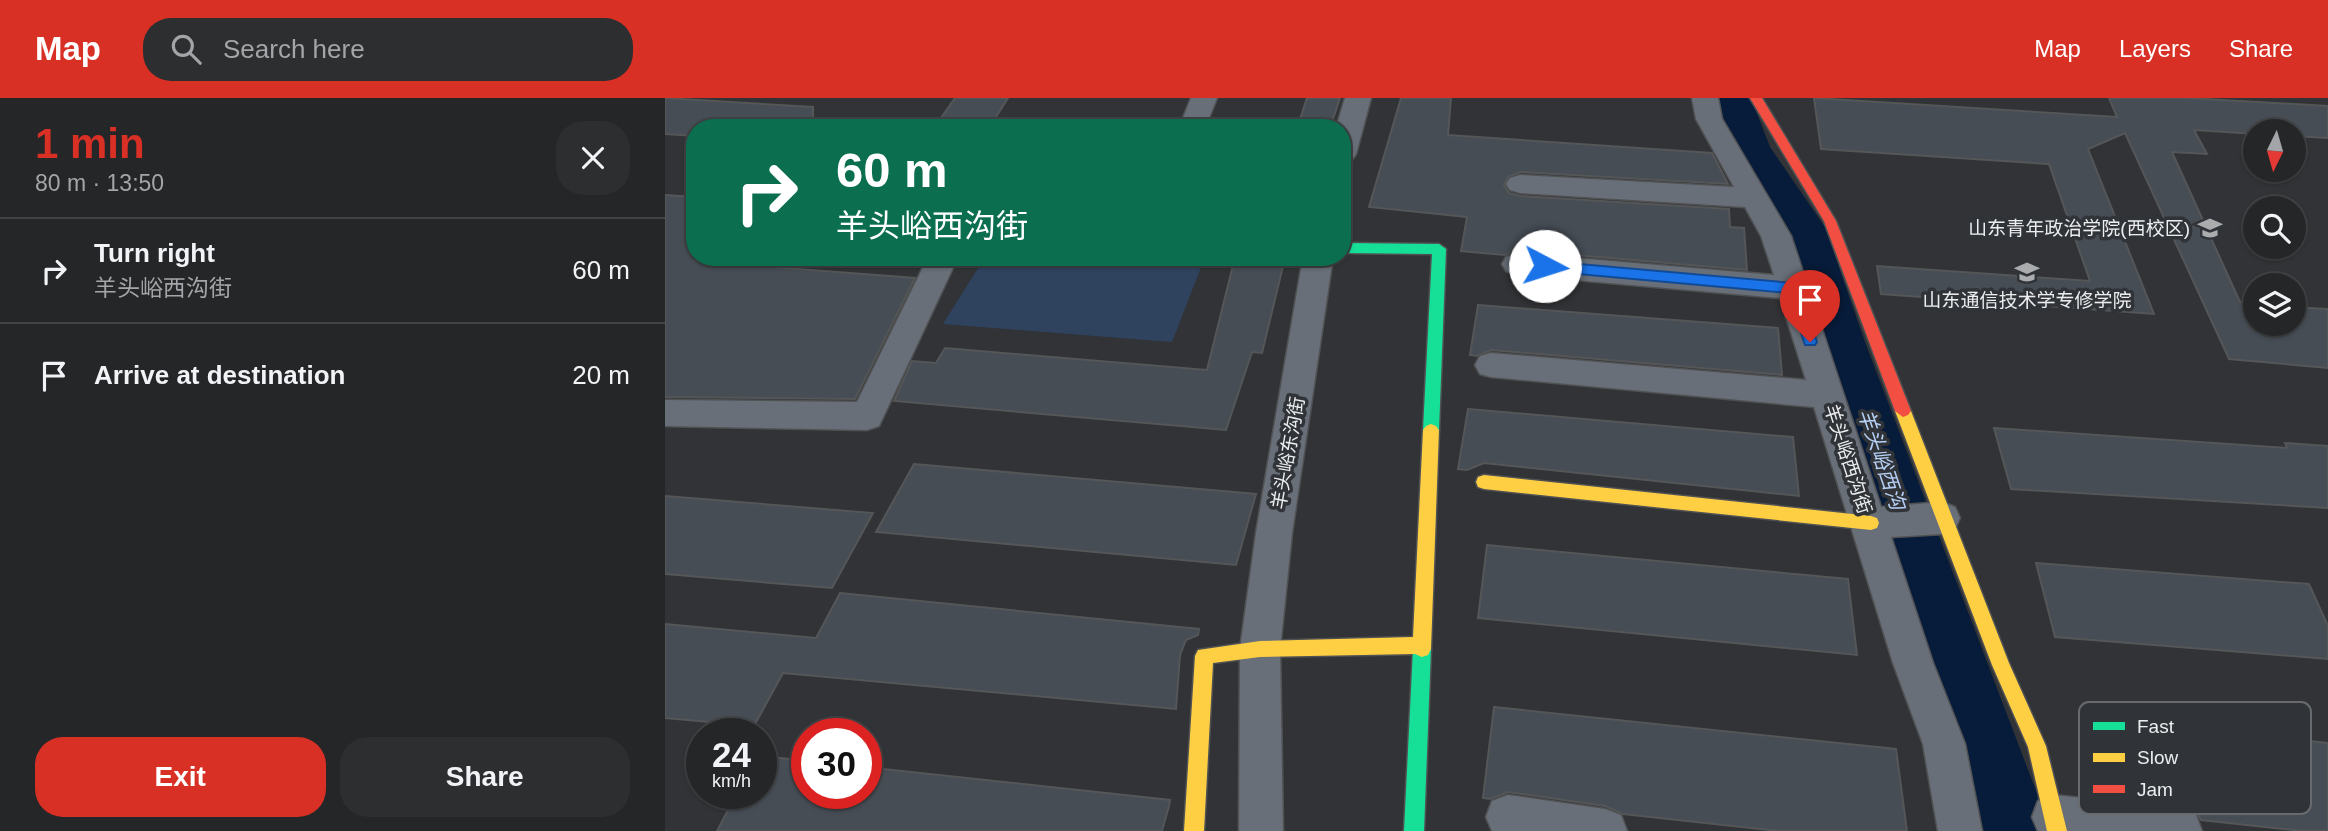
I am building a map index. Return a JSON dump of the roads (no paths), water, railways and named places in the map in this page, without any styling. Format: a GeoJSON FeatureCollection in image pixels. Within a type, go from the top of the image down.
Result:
{"type":"FeatureCollection","features":[{"type":"Feature","properties":{"kind":"street"},"geometry":{"type":"LineString","coordinates":[[1196,119],[1204,98]]}},
{"type":"Feature","properties":{"kind":"street"},"geometry":{"type":"LineString","coordinates":[[1351,122],[1358,98]]}},
{"type":"Feature","properties":{"kind":"street","name":"羊头峪西沟街"},"geometry":{"type":"LineString","coordinates":[[1705,98],[1709,119],[1776,236],[1913,663],[1944,744],[1960,831]]}},
{"type":"Feature","properties":{"kind":"street"},"geometry":{"type":"LineString","coordinates":[[1756,98],[1830,221],[2001,665],[2037,746],[2056,824],[2180,831]]}},
{"type":"Feature","properties":{"kind":"street"},"geometry":{"type":"LineString","coordinates":[[1520,184],[1755,198]]}},
{"type":"Feature","properties":{"kind":"street"},"geometry":{"type":"LineString","coordinates":[[1351,248],[1439,249],[1414,831]]}},
{"type":"Feature","properties":{"kind":"street"},"geometry":{"type":"LineString","coordinates":[[1517,264],[1793,288]]}},
{"type":"Feature","properties":{"kind":"street"},"geometry":{"type":"LineString","coordinates":[[665,413],[867,416],[939,266]]}},
{"type":"Feature","properties":{"kind":"street","name":"羊头峪东沟街"},"geometry":{"type":"LineString","coordinates":[[1261,831],[1261,649],[1274,533],[1317,266]]}},
{"type":"Feature","properties":{"kind":"street"},"geometry":{"type":"LineString","coordinates":[[1491,365],[1827,395]]}},
{"type":"Feature","properties":{"kind":"street"},"geometry":{"type":"LineString","coordinates":[[1485,482],[1870,523],[1944,518]]}},
{"type":"Feature","properties":{"kind":"street"},"geometry":{"type":"LineString","coordinates":[[1195,831],[1204,656],[1261,649],[1422,645]]}},
{"type":"Feature","properties":{"kind":"street"},"geometry":{"type":"LineString","coordinates":[[1508,817],[1605,831]]}},
{"type":"Feature","properties":{"kind":"waterway","name":"羊头峪西沟"},"geometry":{"type":"LineString","coordinates":[[1729,98],[1748,148],[1800,227],[1838,342],[2003,801],[2008,831]]}},
{"type":"Feature","properties":{"kind":"place","name":"山东青年政治学院(西校区)"},"geometry":{"type":"Point","coordinates":[2210,228]}},
{"type":"Feature","properties":{"kind":"place","name":"山东通信技术学专修学院"},"geometry":{"type":"Point","coordinates":[2027,272]}}]}
